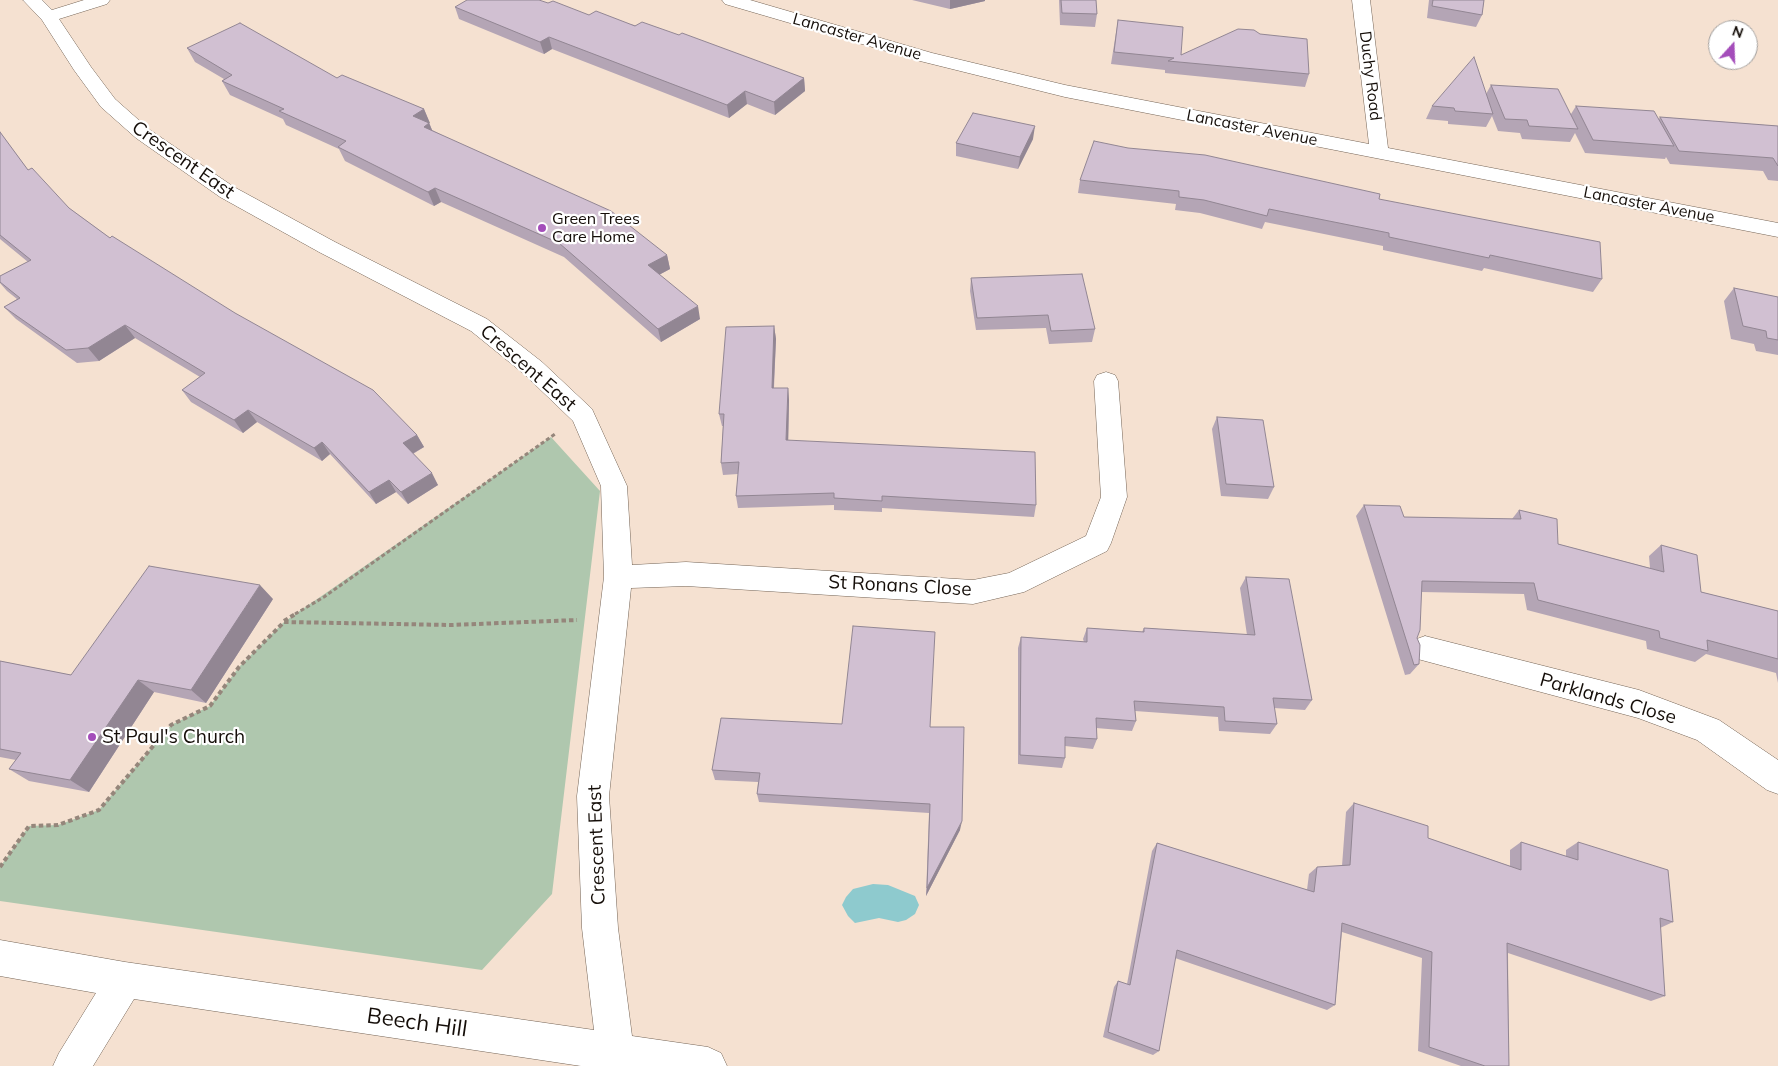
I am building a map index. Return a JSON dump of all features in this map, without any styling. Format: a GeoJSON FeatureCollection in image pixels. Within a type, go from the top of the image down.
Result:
{"type":"FeatureCollection","features":[{"type":"Feature","properties":{"kind":"street"},"geometry":{"type":"LineString","coordinates":[[41,8],[101,0]]}},
{"type":"Feature","properties":{"kind":"street","name":"Lancaster Avenue"},"geometry":{"type":"LineString","coordinates":[[731,0],[926,57],[1084,94],[1778,230]]}},
{"type":"Feature","properties":{"kind":"street","name":"Duchy Road"},"geometry":{"type":"LineString","coordinates":[[1361,0],[1379,143],[1378,152]]}},
{"type":"Feature","properties":{"kind":"street","name":"Crescent East"},"geometry":{"type":"LineString","coordinates":[[41,8],[108,103],[143,134],[226,192],[478,325],[533,368],[583,416],[614,486],[618,577],[593,796],[600,928],[614,1052]]}},
{"type":"Feature","properties":{"kind":"street","name":"St Ronans Close"},"geometry":{"type":"LineString","coordinates":[[618,577],[686,574],[973,592],[1014,584],[1097,543],[1114,496],[1106,381]]}},
{"type":"Feature","properties":{"kind":"street","name":"Parklands Close"},"geometry":{"type":"LineString","coordinates":[[1425,649],[1639,704],[1708,730],[1778,779]]}},
{"type":"Feature","properties":{"kind":"street","name":"Beech Hill"},"geometry":{"type":"LineString","coordinates":[[0,958],[125,980],[708,1066]]}},
{"type":"Feature","properties":{"kind":"street"},"geometry":{"type":"LineString","coordinates":[[72,1066],[125,980]]}},
{"type":"Feature","properties":{"kind":"path"},"geometry":{"type":"LineString","coordinates":[[0,867],[29,826],[58,825],[99,810],[171,726],[210,706],[239,667],[284,622],[324,597],[583,416]]}},
{"type":"Feature","properties":{"kind":"path"},"geometry":{"type":"LineString","coordinates":[[284,622],[451,625],[612,619]]}},
{"type":"Feature","properties":{"kind":"green space"},"geometry":{"type":"Polygon","coordinates":[[[551,437],[600,491],[552,894],[482,970],[0,901],[0,867],[29,826],[58,825],[99,810],[171,725],[210,706],[239,667],[284,622],[551,437]]]}},
{"type":"Feature","properties":{"kind":"water"},"geometry":{"type":"Polygon","coordinates":[[[873,884],[888,885],[915,896],[919,905],[915,914],[906,920],[898,922],[879,918],[855,923],[848,916],[842,905],[853,889],[873,884]]]}},
{"type":"Feature","properties":{"kind":"building"},"geometry":{"type":"Polygon","coordinates":[[[467,0],[539,0],[548,3],[553,1],[589,15],[596,11],[635,26],[642,22],[679,35],[682,33],[804,78],[774,102],[745,91],[727,105],[549,37],[540,42],[455,7],[467,0]]]}},
{"type":"Feature","properties":{"kind":"building"},"geometry":{"type":"Polygon","coordinates":[[[1061,0],[1096,0],[1097,14],[1062,13],[1061,0]]]}},
{"type":"Feature","properties":{"kind":"building"},"geometry":{"type":"Polygon","coordinates":[[[1433,0],[1484,0],[1482,15],[1432,6],[1433,0]]]}},
{"type":"Feature","properties":{"kind":"building"},"geometry":{"type":"Polygon","coordinates":[[[1118,20],[1183,27],[1181,55],[1238,29],[1254,30],[1260,34],[1307,39],[1309,74],[1168,61],[1174,58],[1114,52],[1118,20]]]}},
{"type":"Feature","properties":{"kind":"building"},"geometry":{"type":"Polygon","coordinates":[[[240,23],[337,78],[342,75],[424,109],[413,116],[429,123],[424,127],[611,211],[667,255],[648,265],[698,306],[658,329],[559,243],[435,188],[428,192],[338,147],[346,141],[279,111],[284,109],[222,81],[232,75],[187,48],[240,23]]]}},
{"type":"Feature","properties":{"kind":"building"},"geometry":{"type":"Polygon","coordinates":[[[1474,57],[1493,114],[1455,111],[1454,108],[1432,106],[1474,57]]]}},
{"type":"Feature","properties":{"kind":"building"},"geometry":{"type":"Polygon","coordinates":[[[1491,85],[1558,89],[1578,129],[1529,126],[1527,120],[1505,119],[1491,85]]]}},
{"type":"Feature","properties":{"kind":"building"},"geometry":{"type":"Polygon","coordinates":[[[1576,106],[1654,111],[1674,146],[1593,140],[1576,106]]]}},
{"type":"Feature","properties":{"kind":"building"},"geometry":{"type":"Polygon","coordinates":[[[973,113],[1035,126],[1020,157],[956,143],[973,113]]]}},
{"type":"Feature","properties":{"kind":"building"},"geometry":{"type":"Polygon","coordinates":[[[1660,117],[1778,126],[1778,166],[1773,158],[1679,151],[1660,117]]]}},
{"type":"Feature","properties":{"kind":"building"},"geometry":{"type":"Polygon","coordinates":[[[0,132],[28,170],[32,168],[69,208],[110,238],[112,236],[235,313],[373,390],[417,435],[403,443],[432,473],[401,492],[389,480],[369,492],[322,442],[314,448],[248,410],[234,420],[182,390],[205,373],[125,325],[88,348],[66,350],[4,307],[20,298],[0,282],[0,276],[31,260],[0,235],[0,132]]]}},
{"type":"Feature","properties":{"kind":"building"},"geometry":{"type":"Polygon","coordinates":[[[1094,141],[1128,148],[1205,155],[1380,194],[1379,199],[1600,242],[1602,279],[1490,255],[1489,258],[1389,237],[1389,233],[1269,209],[1267,216],[1204,200],[1179,197],[1179,191],[1080,180],[1094,141]]]}},
{"type":"Feature","properties":{"kind":"building"},"geometry":{"type":"Polygon","coordinates":[[[1082,274],[1095,329],[1051,331],[1048,315],[977,318],[971,278],[1082,274]]]}},
{"type":"Feature","properties":{"kind":"building"},"geometry":{"type":"Polygon","coordinates":[[[1734,288],[1778,297],[1778,340],[1767,338],[1766,331],[1743,326],[1734,288]]]}},
{"type":"Feature","properties":{"kind":"building"},"geometry":{"type":"Polygon","coordinates":[[[774,326],[772,388],[788,388],[786,440],[1035,452],[1036,505],[882,496],[882,501],[834,498],[834,493],[736,496],[739,462],[721,463],[724,414],[719,414],[726,327],[774,326]]]}},
{"type":"Feature","properties":{"kind":"building"},"geometry":{"type":"Polygon","coordinates":[[[1217,417],[1263,420],[1274,487],[1226,484],[1217,417]]]}},
{"type":"Feature","properties":{"kind":"building"},"geometry":{"type":"Polygon","coordinates":[[[1364,505],[1400,506],[1404,517],[1521,519],[1519,510],[1557,519],[1558,544],[1664,572],[1661,545],[1697,555],[1701,592],[1778,611],[1778,659],[1707,640],[1708,651],[1660,638],[1659,631],[1538,600],[1534,583],[1422,581],[1420,630],[1417,638],[1420,645],[1419,664],[1414,665],[1364,505]]]}},
{"type":"Feature","properties":{"kind":"building"},"geometry":{"type":"Polygon","coordinates":[[[149,566],[260,585],[191,690],[138,680],[70,780],[9,769],[21,753],[0,749],[0,661],[71,675],[149,566]]]}},
{"type":"Feature","properties":{"kind":"building"},"geometry":{"type":"Polygon","coordinates":[[[1246,577],[1289,579],[1312,700],[1273,698],[1277,724],[1225,721],[1224,707],[1134,701],[1136,721],[1096,718],[1097,739],[1065,737],[1065,758],[1020,755],[1021,637],[1087,642],[1087,628],[1144,632],[1144,628],[1255,635],[1246,577]]]}},
{"type":"Feature","properties":{"kind":"building"},"geometry":{"type":"Polygon","coordinates":[[[853,626],[935,632],[930,727],[964,727],[962,821],[927,888],[930,804],[757,794],[760,773],[712,770],[721,718],[842,724],[853,626]]]}},
{"type":"Feature","properties":{"kind":"building"},"geometry":{"type":"Polygon","coordinates":[[[1354,803],[1428,826],[1428,838],[1521,870],[1521,842],[1578,860],[1578,842],[1668,870],[1673,922],[1660,918],[1665,996],[1507,943],[1509,1066],[1485,1066],[1429,1047],[1432,952],[1342,923],[1335,1005],[1177,950],[1159,1051],[1108,1032],[1118,981],[1130,985],[1157,843],[1314,892],[1317,867],[1350,865],[1354,803]]]}},
{"type":"Feature","properties":{"kind":"place","name":"Green Trees Care Home"},"geometry":{"type":"Point","coordinates":[542,228]}},
{"type":"Feature","properties":{"kind":"place","name":"St Paul's Church"},"geometry":{"type":"Point","coordinates":[92,737]}}]}
